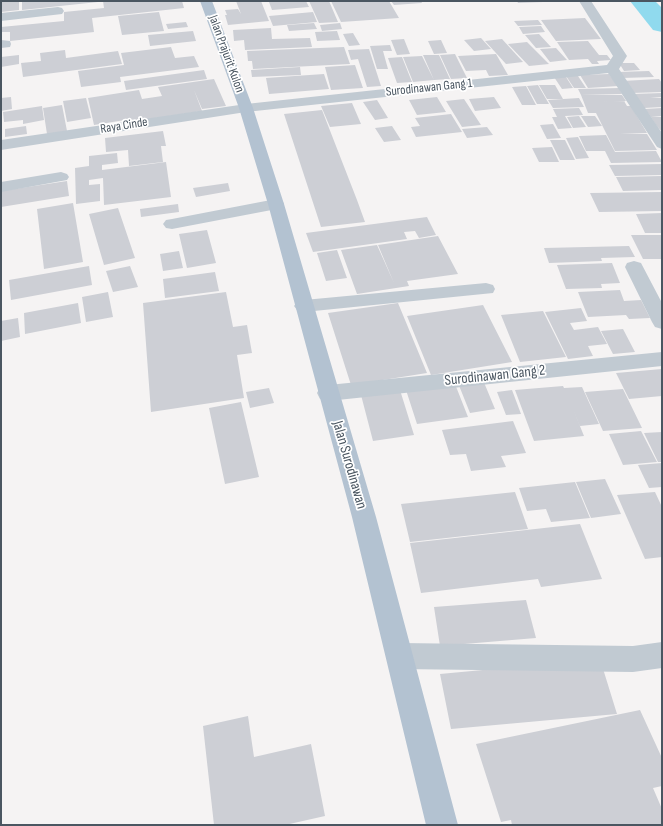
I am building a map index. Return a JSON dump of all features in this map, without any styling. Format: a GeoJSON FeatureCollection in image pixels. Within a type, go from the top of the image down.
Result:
{"type":"FeatureCollection","features":[{"type":"Feature","properties":{"kind":"main road","name":"Jalan Prajurit Kulon"},"geometry":{"type":"LineString","coordinates":[[206,1],[246,108]]}},
{"type":"Feature","properties":{"kind":"main road","name":"Jalan Surodinawan"},"geometry":{"type":"LineString","coordinates":[[246,108],[276,204],[364,517],[442,825]]}},
{"type":"Feature","properties":{"kind":"street"},"geometry":{"type":"LineString","coordinates":[[585,1],[620,56],[612,69],[662,144]]}},
{"type":"Feature","properties":{"kind":"street"},"geometry":{"type":"LineString","coordinates":[[1,16],[58,11]]}},
{"type":"Feature","properties":{"kind":"street","name":"Surodinawan Gang 1"},"geometry":{"type":"LineString","coordinates":[[246,108],[612,69]]}},
{"type":"Feature","properties":{"kind":"street","name":"Raya Cinde"},"geometry":{"type":"LineString","coordinates":[[1,145],[246,108]]}},
{"type":"Feature","properties":{"kind":"street"},"geometry":{"type":"LineString","coordinates":[[1,186],[61,177]]}},
{"type":"Feature","properties":{"kind":"street"},"geometry":{"type":"LineString","coordinates":[[172,224],[276,204]]}},
{"type":"Feature","properties":{"kind":"street"},"geometry":{"type":"LineString","coordinates":[[634,267],[662,322]]}},
{"type":"Feature","properties":{"kind":"street"},"geometry":{"type":"LineString","coordinates":[[304,306],[486,289]]}},
{"type":"Feature","properties":{"kind":"street","name":"Surodinawan Gang 2"},"geometry":{"type":"LineString","coordinates":[[328,393],[662,359]]}},
{"type":"Feature","properties":{"kind":"street"},"geometry":{"type":"LineString","coordinates":[[400,656],[633,659],[662,655]]}},
{"type":"Feature","properties":{"kind":"building"},"geometry":{"type":"Polygon","coordinates":[[[1,1],[19,1],[19,10],[1,12],[1,1]]]}},
{"type":"Feature","properties":{"kind":"building"},"geometry":{"type":"Polygon","coordinates":[[[22,1],[98,1],[98,2],[22,10],[22,1]]]}},
{"type":"Feature","properties":{"kind":"building"},"geometry":{"type":"Polygon","coordinates":[[[103,1],[182,1],[184,8],[92,18],[94,32],[10,41],[10,32],[1,32],[1,27],[64,21],[64,12],[104,8],[103,1]]]}},
{"type":"Feature","properties":{"kind":"building"},"geometry":{"type":"Polygon","coordinates":[[[236,1],[261,1],[269,21],[228,25],[225,10],[238,9],[241,14],[236,1]]]}},
{"type":"Feature","properties":{"kind":"building"},"geometry":{"type":"Polygon","coordinates":[[[306,1],[309,7],[272,10],[269,2],[306,1]]]}},
{"type":"Feature","properties":{"kind":"building"},"geometry":{"type":"Polygon","coordinates":[[[309,1],[329,1],[338,22],[319,23],[309,1]]]}},
{"type":"Feature","properties":{"kind":"building"},"geometry":{"type":"Polygon","coordinates":[[[331,1],[389,1],[399,18],[341,22],[331,1]]]}},
{"type":"Feature","properties":{"kind":"building"},"geometry":{"type":"Polygon","coordinates":[[[391,1],[421,1],[422,3],[394,5],[391,1]]]}},
{"type":"Feature","properties":{"kind":"building"},"geometry":{"type":"Polygon","coordinates":[[[517,1],[543,1],[543,2],[518,3],[517,1]]]}},
{"type":"Feature","properties":{"kind":"building"},"geometry":{"type":"Polygon","coordinates":[[[159,12],[164,31],[122,35],[118,16],[159,12]]]}},
{"type":"Feature","properties":{"kind":"building"},"geometry":{"type":"Polygon","coordinates":[[[313,12],[317,22],[273,26],[269,16],[313,12]]]}},
{"type":"Feature","properties":{"kind":"building"},"geometry":{"type":"Polygon","coordinates":[[[585,18],[601,39],[556,41],[541,20],[585,18]]]}},
{"type":"Feature","properties":{"kind":"building"},"geometry":{"type":"Polygon","coordinates":[[[538,20],[542,25],[518,26],[514,21],[538,20]]]}},
{"type":"Feature","properties":{"kind":"building"},"geometry":{"type":"Polygon","coordinates":[[[186,22],[188,27],[168,29],[166,24],[186,22]]]}},
{"type":"Feature","properties":{"kind":"building"},"geometry":{"type":"Polygon","coordinates":[[[314,23],[317,29],[289,31],[287,25],[314,23]]]}},
{"type":"Feature","properties":{"kind":"building"},"geometry":{"type":"Polygon","coordinates":[[[340,23],[342,29],[322,31],[320,25],[340,23]]]}},
{"type":"Feature","properties":{"kind":"building"},"geometry":{"type":"Polygon","coordinates":[[[541,26],[545,32],[523,34],[519,27],[541,26]]]}},
{"type":"Feature","properties":{"kind":"building"},"geometry":{"type":"Polygon","coordinates":[[[271,28],[272,39],[310,38],[312,47],[245,50],[244,40],[234,41],[233,30],[271,28]]]}},
{"type":"Feature","properties":{"kind":"building"},"geometry":{"type":"Polygon","coordinates":[[[193,31],[196,41],[150,46],[148,35],[193,31]]]}},
{"type":"Feature","properties":{"kind":"building"},"geometry":{"type":"Polygon","coordinates":[[[337,31],[340,40],[317,41],[315,32],[337,31]]]}},
{"type":"Feature","properties":{"kind":"building"},"geometry":{"type":"Polygon","coordinates":[[[353,33],[360,45],[349,46],[343,34],[353,33]]]}},
{"type":"Feature","properties":{"kind":"building"},"geometry":{"type":"Polygon","coordinates":[[[539,34],[551,47],[536,48],[525,35],[539,34]]]}},
{"type":"Feature","properties":{"kind":"building"},"geometry":{"type":"Polygon","coordinates":[[[481,38],[491,49],[474,51],[464,40],[481,38]]]}},
{"type":"Feature","properties":{"kind":"building"},"geometry":{"type":"Polygon","coordinates":[[[404,39],[410,54],[397,55],[391,40],[404,39]]]}},
{"type":"Feature","properties":{"kind":"building"},"geometry":{"type":"Polygon","coordinates":[[[502,39],[523,62],[506,64],[485,41],[502,39]]]}},
{"type":"Feature","properties":{"kind":"building"},"geometry":{"type":"Polygon","coordinates":[[[441,40],[447,53],[434,54],[428,41],[441,40]]]}},
{"type":"Feature","properties":{"kind":"building"},"geometry":{"type":"Polygon","coordinates":[[[588,41],[599,55],[607,55],[611,60],[597,61],[599,64],[592,64],[588,59],[569,60],[557,42],[588,41]]]}},
{"type":"Feature","properties":{"kind":"building"},"geometry":{"type":"Polygon","coordinates":[[[527,42],[549,64],[529,66],[508,44],[527,42]]]}},
{"type":"Feature","properties":{"kind":"building"},"geometry":{"type":"Polygon","coordinates":[[[390,45],[392,51],[383,51],[388,69],[377,69],[370,46],[390,45]]]}},
{"type":"Feature","properties":{"kind":"building"},"geometry":{"type":"Polygon","coordinates":[[[171,47],[175,58],[194,56],[199,67],[120,77],[121,82],[81,87],[78,71],[124,65],[121,53],[171,47]]]}},
{"type":"Feature","properties":{"kind":"building"},"geometry":{"type":"Polygon","coordinates":[[[344,47],[350,64],[253,69],[252,61],[248,61],[247,51],[344,47]]]}},
{"type":"Feature","properties":{"kind":"building"},"geometry":{"type":"Polygon","coordinates":[[[556,48],[567,60],[550,62],[540,49],[556,48]]]}},
{"type":"Feature","properties":{"kind":"building"},"geometry":{"type":"Polygon","coordinates":[[[369,49],[381,86],[367,87],[358,59],[351,60],[348,50],[369,49]]]}},
{"type":"Feature","properties":{"kind":"building"},"geometry":{"type":"Polygon","coordinates":[[[65,50],[66,58],[118,51],[122,64],[23,77],[21,63],[41,61],[40,53],[65,50]]]}},
{"type":"Feature","properties":{"kind":"building"},"geometry":{"type":"Polygon","coordinates":[[[455,54],[467,78],[451,79],[440,55],[455,54]]]}},
{"type":"Feature","properties":{"kind":"building"},"geometry":{"type":"Polygon","coordinates":[[[496,54],[508,75],[489,76],[486,70],[466,71],[458,56],[496,54]]]}},
{"type":"Feature","properties":{"kind":"building"},"geometry":{"type":"Polygon","coordinates":[[[19,55],[19,64],[1,67],[1,57],[19,55]]]}},
{"type":"Feature","properties":{"kind":"building"},"geometry":{"type":"Polygon","coordinates":[[[423,55],[439,55],[450,79],[434,80],[423,55]]]}},
{"type":"Feature","properties":{"kind":"building"},"geometry":{"type":"Polygon","coordinates":[[[422,56],[434,80],[413,82],[403,57],[422,56]]]}},
{"type":"Feature","properties":{"kind":"building"},"geometry":{"type":"Polygon","coordinates":[[[402,57],[412,82],[397,83],[388,58],[402,57]]]}},
{"type":"Feature","properties":{"kind":"building"},"geometry":{"type":"Polygon","coordinates":[[[619,63],[634,63],[640,70],[624,71],[619,63]]]}},
{"type":"Feature","properties":{"kind":"building"},"geometry":{"type":"Polygon","coordinates":[[[355,65],[363,88],[331,90],[325,67],[355,65]]]}},
{"type":"Feature","properties":{"kind":"building"},"geometry":{"type":"Polygon","coordinates":[[[300,67],[301,75],[252,77],[251,70],[300,67]]]}},
{"type":"Feature","properties":{"kind":"building"},"geometry":{"type":"Polygon","coordinates":[[[204,70],[207,79],[126,90],[124,81],[204,70]]]}},
{"type":"Feature","properties":{"kind":"building"},"geometry":{"type":"Polygon","coordinates":[[[649,71],[654,77],[622,78],[618,72],[649,71]]]}},
{"type":"Feature","properties":{"kind":"building"},"geometry":{"type":"Polygon","coordinates":[[[324,74],[329,89],[269,94],[266,78],[324,74]]]}},
{"type":"Feature","properties":{"kind":"building"},"geometry":{"type":"Polygon","coordinates":[[[609,74],[618,86],[588,88],[580,75],[609,74]]]}},
{"type":"Feature","properties":{"kind":"building"},"geometry":{"type":"Polygon","coordinates":[[[566,76],[578,76],[586,88],[574,88],[566,76]]]}},
{"type":"Feature","properties":{"kind":"building"},"geometry":{"type":"Polygon","coordinates":[[[554,77],[566,77],[573,88],[562,89],[554,77]]]}},
{"type":"Feature","properties":{"kind":"building"},"geometry":{"type":"Polygon","coordinates":[[[214,79],[226,106],[202,109],[194,90],[202,111],[132,121],[131,119],[94,125],[88,98],[139,90],[142,99],[162,96],[158,87],[214,79]]]}},
{"type":"Feature","properties":{"kind":"building"},"geometry":{"type":"Polygon","coordinates":[[[659,79],[662,83],[662,92],[632,93],[622,81],[659,79]]]}},
{"type":"Feature","properties":{"kind":"building"},"geometry":{"type":"Polygon","coordinates":[[[538,85],[549,104],[537,104],[527,86],[538,85]]]}},
{"type":"Feature","properties":{"kind":"building"},"geometry":{"type":"Polygon","coordinates":[[[539,85],[555,85],[563,99],[547,99],[539,85]]]}},
{"type":"Feature","properties":{"kind":"building"},"geometry":{"type":"Polygon","coordinates":[[[526,86],[536,105],[522,105],[512,87],[526,86]]]}},
{"type":"Feature","properties":{"kind":"building"},"geometry":{"type":"Polygon","coordinates":[[[619,88],[622,94],[581,95],[578,89],[619,88]]]}},
{"type":"Feature","properties":{"kind":"building"},"geometry":{"type":"Polygon","coordinates":[[[662,93],[662,97],[650,98],[662,98],[662,107],[644,108],[633,94],[662,93]]]}},
{"type":"Feature","properties":{"kind":"building"},"geometry":{"type":"Polygon","coordinates":[[[581,95],[622,95],[627,106],[631,106],[647,133],[620,134],[647,134],[657,150],[615,151],[596,113],[588,113],[581,95]]]}},
{"type":"Feature","properties":{"kind":"building"},"geometry":{"type":"Polygon","coordinates":[[[11,97],[12,109],[1,111],[1,98],[11,97]]]}},
{"type":"Feature","properties":{"kind":"building"},"geometry":{"type":"Polygon","coordinates":[[[437,97],[446,112],[417,115],[409,100],[437,97]]]}},
{"type":"Feature","properties":{"kind":"building"},"geometry":{"type":"Polygon","coordinates":[[[494,97],[501,108],[475,111],[469,99],[494,97]]]}},
{"type":"Feature","properties":{"kind":"building"},"geometry":{"type":"Polygon","coordinates":[[[86,98],[91,118],[67,122],[63,101],[86,98]]]}},
{"type":"Feature","properties":{"kind":"building"},"geometry":{"type":"Polygon","coordinates":[[[579,98],[584,107],[553,108],[548,100],[579,98]]]}},
{"type":"Feature","properties":{"kind":"building"},"geometry":{"type":"Polygon","coordinates":[[[464,99],[481,125],[462,127],[446,101],[464,99]]]}},
{"type":"Feature","properties":{"kind":"building"},"geometry":{"type":"Polygon","coordinates":[[[377,100],[388,118],[375,120],[363,102],[377,100]]]}},
{"type":"Feature","properties":{"kind":"building"},"geometry":{"type":"Polygon","coordinates":[[[352,103],[361,124],[330,127],[321,106],[352,103]]]}},
{"type":"Feature","properties":{"kind":"building"},"geometry":{"type":"Polygon","coordinates":[[[62,105],[67,131],[47,134],[43,108],[62,105]]]}},
{"type":"Feature","properties":{"kind":"building"},"geometry":{"type":"Polygon","coordinates":[[[42,106],[44,120],[23,124],[23,120],[4,122],[3,112],[42,106]]]}},
{"type":"Feature","properties":{"kind":"building"},"geometry":{"type":"Polygon","coordinates":[[[579,108],[583,115],[565,116],[572,128],[558,129],[552,117],[557,117],[553,109],[579,108]]]}},
{"type":"Feature","properties":{"kind":"building"},"geometry":{"type":"Polygon","coordinates":[[[662,108],[662,116],[651,117],[645,109],[662,108]]]}},
{"type":"Feature","properties":{"kind":"building"},"geometry":{"type":"Polygon","coordinates":[[[322,110],[365,222],[321,227],[284,114],[322,110]]]}},
{"type":"Feature","properties":{"kind":"building"},"geometry":{"type":"Polygon","coordinates":[[[451,114],[462,132],[416,137],[411,127],[420,126],[415,118],[451,114]]]}},
{"type":"Feature","properties":{"kind":"building"},"geometry":{"type":"Polygon","coordinates":[[[579,116],[586,127],[573,128],[567,117],[579,116]]]}},
{"type":"Feature","properties":{"kind":"building"},"geometry":{"type":"Polygon","coordinates":[[[581,116],[595,116],[602,126],[588,127],[581,116]]]}},
{"type":"Feature","properties":{"kind":"building"},"geometry":{"type":"Polygon","coordinates":[[[651,117],[662,117],[662,132],[656,125],[651,117]]]}},
{"type":"Feature","properties":{"kind":"building"},"geometry":{"type":"Polygon","coordinates":[[[553,124],[561,138],[547,139],[540,125],[553,124]]]}},
{"type":"Feature","properties":{"kind":"building"},"geometry":{"type":"Polygon","coordinates":[[[26,126],[27,134],[5,137],[5,129],[26,126]]]}},
{"type":"Feature","properties":{"kind":"building"},"geometry":{"type":"Polygon","coordinates":[[[392,126],[401,140],[384,142],[375,128],[392,126]]]}},
{"type":"Feature","properties":{"kind":"building"},"geometry":{"type":"Polygon","coordinates":[[[487,127],[493,135],[467,138],[462,129],[487,127]]]}},
{"type":"Feature","properties":{"kind":"building"},"geometry":{"type":"Polygon","coordinates":[[[163,131],[166,146],[161,146],[163,162],[129,166],[128,150],[106,152],[105,138],[163,131]]]}},
{"type":"Feature","properties":{"kind":"building"},"geometry":{"type":"Polygon","coordinates":[[[606,135],[615,152],[656,151],[662,162],[611,163],[605,151],[586,151],[579,136],[606,135]]]}},
{"type":"Feature","properties":{"kind":"building"},"geometry":{"type":"Polygon","coordinates":[[[578,137],[589,158],[576,159],[566,138],[578,137]]]}},
{"type":"Feature","properties":{"kind":"building"},"geometry":{"type":"Polygon","coordinates":[[[550,140],[565,140],[575,160],[560,160],[550,140]]]}},
{"type":"Feature","properties":{"kind":"building"},"geometry":{"type":"Polygon","coordinates":[[[552,147],[559,162],[539,162],[532,148],[552,147]]]}},
{"type":"Feature","properties":{"kind":"building"},"geometry":{"type":"Polygon","coordinates":[[[117,153],[118,163],[102,165],[102,170],[166,162],[171,197],[104,205],[103,178],[89,180],[89,185],[100,184],[100,201],[76,204],[75,168],[89,166],[89,156],[117,153]]]}},
{"type":"Feature","properties":{"kind":"building"},"geometry":{"type":"Polygon","coordinates":[[[662,164],[662,175],[615,176],[609,165],[662,164]]]}},
{"type":"Feature","properties":{"kind":"building"},"geometry":{"type":"Polygon","coordinates":[[[662,176],[662,190],[623,191],[616,177],[662,176]]]}},
{"type":"Feature","properties":{"kind":"building"},"geometry":{"type":"Polygon","coordinates":[[[67,181],[69,196],[1,207],[1,191],[67,181]]]}},
{"type":"Feature","properties":{"kind":"building"},"geometry":{"type":"Polygon","coordinates":[[[228,183],[230,191],[196,197],[193,188],[228,183]]]}},
{"type":"Feature","properties":{"kind":"building"},"geometry":{"type":"Polygon","coordinates":[[[662,192],[662,211],[599,212],[590,193],[662,192]]]}},
{"type":"Feature","properties":{"kind":"building"},"geometry":{"type":"Polygon","coordinates":[[[73,203],[83,262],[44,269],[37,209],[73,203]]]}},
{"type":"Feature","properties":{"kind":"building"},"geometry":{"type":"Polygon","coordinates":[[[178,204],[179,212],[141,217],[140,209],[178,204]]]}},
{"type":"Feature","properties":{"kind":"building"},"geometry":{"type":"Polygon","coordinates":[[[118,208],[135,258],[104,265],[89,214],[118,208]]]}},
{"type":"Feature","properties":{"kind":"building"},"geometry":{"type":"Polygon","coordinates":[[[662,213],[662,233],[645,233],[636,214],[662,213]]]}},
{"type":"Feature","properties":{"kind":"building"},"geometry":{"type":"Polygon","coordinates":[[[427,217],[436,235],[419,238],[415,231],[404,232],[407,239],[313,252],[306,233],[427,217]]]}},
{"type":"Feature","properties":{"kind":"building"},"geometry":{"type":"Polygon","coordinates":[[[207,230],[216,263],[187,268],[179,234],[207,230]]]}},
{"type":"Feature","properties":{"kind":"building"},"geometry":{"type":"Polygon","coordinates":[[[631,235],[662,235],[662,259],[643,259],[631,235]]]}},
{"type":"Feature","properties":{"kind":"building"},"geometry":{"type":"Polygon","coordinates":[[[438,236],[458,274],[407,281],[409,286],[357,294],[341,250],[377,245],[394,283],[378,245],[438,236]]]}},
{"type":"Feature","properties":{"kind":"building"},"geometry":{"type":"Polygon","coordinates":[[[629,246],[635,257],[601,258],[602,261],[549,263],[544,248],[629,246]]]}},
{"type":"Feature","properties":{"kind":"building"},"geometry":{"type":"Polygon","coordinates":[[[337,250],[347,278],[326,281],[317,253],[337,250]]]}},
{"type":"Feature","properties":{"kind":"building"},"geometry":{"type":"Polygon","coordinates":[[[179,251],[183,268],[163,271],[160,254],[179,251]]]}},
{"type":"Feature","properties":{"kind":"building"},"geometry":{"type":"Polygon","coordinates":[[[612,263],[620,283],[601,284],[602,288],[566,289],[557,265],[612,263]]]}},
{"type":"Feature","properties":{"kind":"building"},"geometry":{"type":"Polygon","coordinates":[[[89,266],[92,285],[11,300],[9,280],[89,266]]]}},
{"type":"Feature","properties":{"kind":"building"},"geometry":{"type":"Polygon","coordinates":[[[130,266],[138,287],[113,292],[106,271],[130,266]]]}},
{"type":"Feature","properties":{"kind":"building"},"geometry":{"type":"Polygon","coordinates":[[[215,272],[219,291],[165,298],[163,279],[215,272]]]}},
{"type":"Feature","properties":{"kind":"building"},"geometry":{"type":"Polygon","coordinates":[[[620,290],[624,301],[641,300],[650,318],[629,319],[626,315],[588,317],[578,292],[620,290]]]}},
{"type":"Feature","properties":{"kind":"building"},"geometry":{"type":"Polygon","coordinates":[[[108,292],[113,317],[86,322],[82,297],[108,292]]]}},
{"type":"Feature","properties":{"kind":"building"},"geometry":{"type":"Polygon","coordinates":[[[226,292],[233,327],[247,325],[252,353],[237,355],[244,398],[151,412],[143,303],[226,292]]]}},
{"type":"Feature","properties":{"kind":"building"},"geometry":{"type":"Polygon","coordinates":[[[78,303],[81,323],[25,334],[24,313],[78,303]]]}},
{"type":"Feature","properties":{"kind":"building"},"geometry":{"type":"Polygon","coordinates":[[[398,303],[427,373],[351,385],[328,313],[398,303]]]}},
{"type":"Feature","properties":{"kind":"building"},"geometry":{"type":"Polygon","coordinates":[[[483,305],[512,362],[431,375],[407,316],[483,305]]]}},
{"type":"Feature","properties":{"kind":"building"},"geometry":{"type":"Polygon","coordinates":[[[581,308],[587,321],[570,323],[574,330],[598,327],[607,344],[588,346],[593,356],[568,359],[545,312],[581,308]]]}},
{"type":"Feature","properties":{"kind":"building"},"geometry":{"type":"Polygon","coordinates":[[[543,311],[566,357],[520,362],[501,315],[543,311]]]}},
{"type":"Feature","properties":{"kind":"building"},"geometry":{"type":"Polygon","coordinates":[[[18,318],[20,337],[1,341],[1,321],[18,318]]]}},
{"type":"Feature","properties":{"kind":"building"},"geometry":{"type":"Polygon","coordinates":[[[623,329],[635,352],[613,354],[601,331],[623,329]]]}},
{"type":"Feature","properties":{"kind":"building"},"geometry":{"type":"Polygon","coordinates":[[[662,369],[662,396],[629,399],[616,373],[662,369]]]}},
{"type":"Feature","properties":{"kind":"building"},"geometry":{"type":"Polygon","coordinates":[[[483,380],[495,409],[470,413],[458,383],[483,380]]]}},
{"type":"Feature","properties":{"kind":"building"},"geometry":{"type":"Polygon","coordinates":[[[455,384],[468,417],[417,424],[406,390],[455,384]]]}},
{"type":"Feature","properties":{"kind":"building"},"geometry":{"type":"Polygon","coordinates":[[[563,386],[564,388],[582,387],[599,424],[580,426],[571,404],[584,436],[534,441],[515,390],[563,386]]]}},
{"type":"Feature","properties":{"kind":"building"},"geometry":{"type":"Polygon","coordinates":[[[269,388],[274,403],[250,408],[246,392],[269,388]]]}},
{"type":"Feature","properties":{"kind":"building"},"geometry":{"type":"Polygon","coordinates":[[[623,389],[642,428],[603,431],[585,392],[623,389]]]}},
{"type":"Feature","properties":{"kind":"building"},"geometry":{"type":"Polygon","coordinates":[[[400,390],[414,435],[373,441],[361,395],[400,390]]]}},
{"type":"Feature","properties":{"kind":"building"},"geometry":{"type":"Polygon","coordinates":[[[512,390],[521,414],[506,415],[497,392],[512,390]]]}},
{"type":"Feature","properties":{"kind":"building"},"geometry":{"type":"Polygon","coordinates":[[[241,402],[259,477],[225,484],[209,408],[241,402]]]}},
{"type":"Feature","properties":{"kind":"building"},"geometry":{"type":"Polygon","coordinates":[[[513,421],[526,453],[501,456],[506,467],[471,471],[466,454],[450,455],[442,430],[513,421]]]}},
{"type":"Feature","properties":{"kind":"building"},"geometry":{"type":"Polygon","coordinates":[[[641,431],[657,462],[623,465],[609,434],[641,431]]]}},
{"type":"Feature","properties":{"kind":"building"},"geometry":{"type":"Polygon","coordinates":[[[662,432],[662,462],[658,462],[644,433],[662,432]]]}},
{"type":"Feature","properties":{"kind":"building"},"geometry":{"type":"Polygon","coordinates":[[[662,463],[662,487],[649,488],[638,465],[662,463]]]}},
{"type":"Feature","properties":{"kind":"building"},"geometry":{"type":"Polygon","coordinates":[[[605,479],[621,514],[591,518],[576,482],[605,479]]]}},
{"type":"Feature","properties":{"kind":"building"},"geometry":{"type":"Polygon","coordinates":[[[575,482],[590,518],[551,522],[546,509],[527,511],[519,488],[575,482]]]}},
{"type":"Feature","properties":{"kind":"building"},"geometry":{"type":"Polygon","coordinates":[[[515,492],[528,529],[410,542],[401,504],[515,492]]]}},
{"type":"Feature","properties":{"kind":"building"},"geometry":{"type":"Polygon","coordinates":[[[655,492],[662,507],[662,557],[645,559],[617,495],[655,492]]]}},
{"type":"Feature","properties":{"kind":"building"},"geometry":{"type":"Polygon","coordinates":[[[580,524],[602,579],[541,587],[538,579],[421,593],[410,543],[580,524]]]}},
{"type":"Feature","properties":{"kind":"building"},"geometry":{"type":"Polygon","coordinates":[[[526,600],[536,638],[440,646],[434,607],[526,600]]]}},
{"type":"Feature","properties":{"kind":"building"},"geometry":{"type":"Polygon","coordinates":[[[600,659],[617,714],[451,729],[440,674],[600,659]]]}},
{"type":"Feature","properties":{"kind":"building"},"geometry":{"type":"Polygon","coordinates":[[[640,710],[662,758],[662,786],[653,788],[662,809],[662,825],[512,825],[511,820],[501,822],[476,744],[640,710]]]}},
{"type":"Feature","properties":{"kind":"building"},"geometry":{"type":"Polygon","coordinates":[[[248,716],[254,757],[311,744],[325,816],[285,825],[214,825],[203,726],[248,716]]]}},
{"type":"Feature","properties":{"kind":"waterway"},"geometry":{"type":"LineString","coordinates":[[642,1],[662,24]]}}]}
